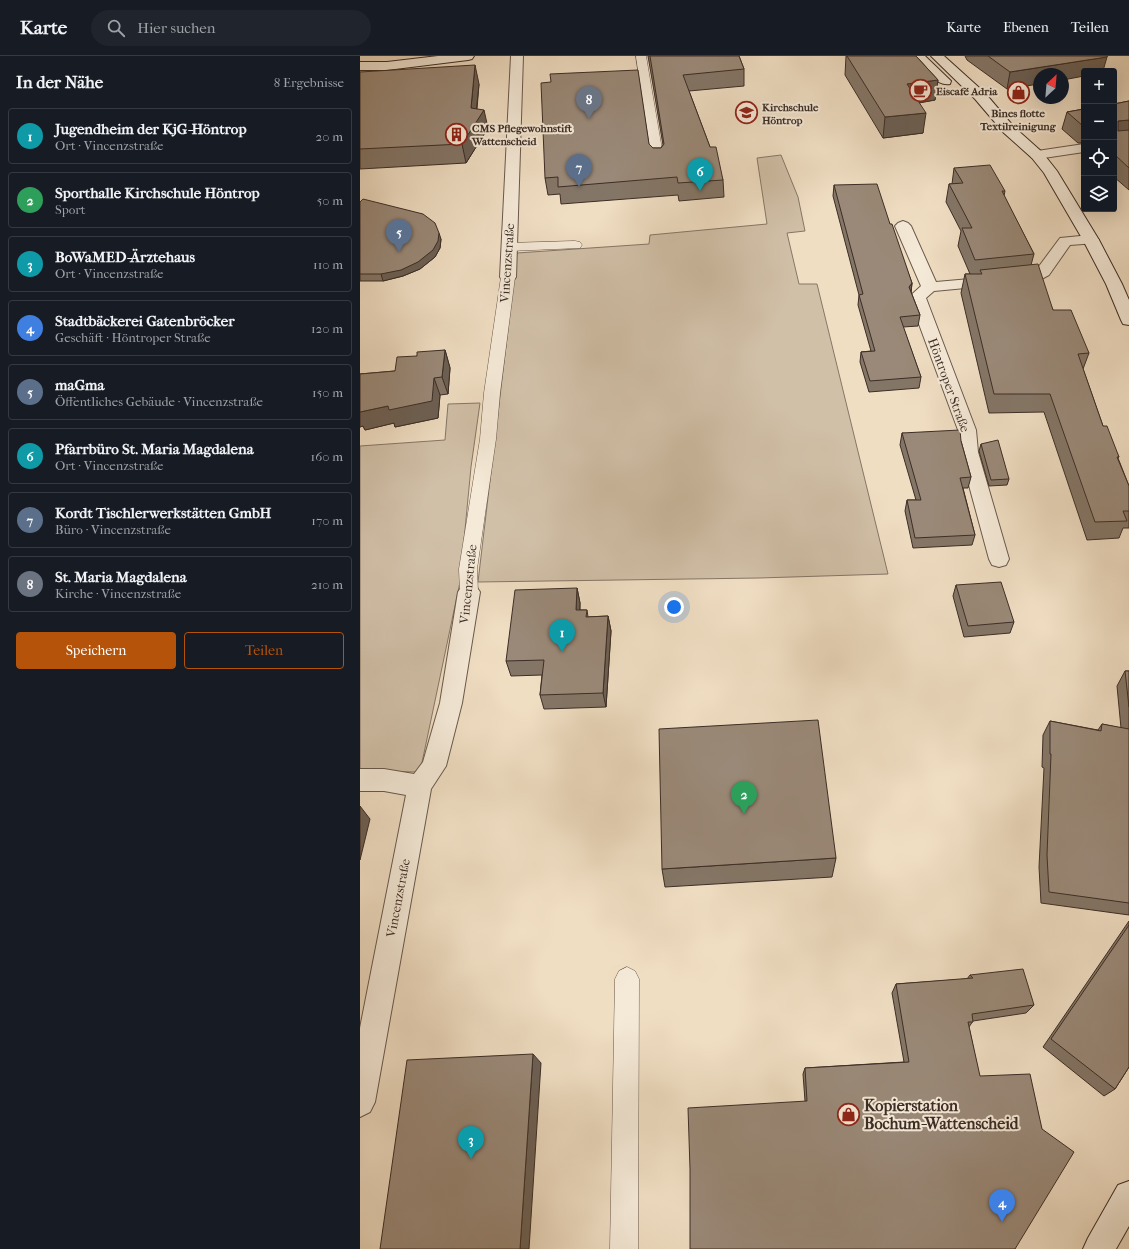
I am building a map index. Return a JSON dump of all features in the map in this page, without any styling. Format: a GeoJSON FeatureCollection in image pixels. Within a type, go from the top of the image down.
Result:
{"type":"FeatureCollection","features":[{"type":"Feature","properties":{"kind":"street"},"geometry":{"type":"LineString","coordinates":[[360,65],[390,56]]}},
{"type":"Feature","properties":{"kind":"street"},"geometry":{"type":"LineString","coordinates":[[360,65],[387,66],[468,56]]}},
{"type":"Feature","properties":{"kind":"street","name":"Vincenzstraße"},"geometry":{"type":"LineString","coordinates":[[508,277],[517,56]]}},
{"type":"Feature","properties":{"kind":"street"},"geometry":{"type":"LineString","coordinates":[[918,56],[928,68],[980,111],[1009,130]]}},
{"type":"Feature","properties":{"kind":"street"},"geometry":{"type":"LineString","coordinates":[[937,56],[980,96],[1009,130],[1037,155],[1050,171],[1091,240],[1114,284],[1129,320]]}},
{"type":"Feature","properties":{"kind":"street"},"geometry":{"type":"LineString","coordinates":[[1037,155],[1081,148]]}},
{"type":"Feature","properties":{"kind":"street"},"geometry":{"type":"LineString","coordinates":[[903,226],[930,287],[1032,278],[1043,272],[1065,241],[1091,240]]}},
{"type":"Feature","properties":{"kind":"street","name":"Höntroper Straße"},"geometry":{"type":"LineString","coordinates":[[930,287],[917,297],[967,430],[969,452],[999,560]]}},
{"type":"Feature","properties":{"kind":"street","name":"Vincenzstraße"},"geometry":{"type":"LineString","coordinates":[[360,1102],[420,786],[434,766],[452,703],[469,592]]}},
{"type":"Feature","properties":{"kind":"street"},"geometry":{"type":"LineString","coordinates":[[360,780],[384,780],[420,786]]}},
{"type":"Feature","properties":{"kind":"street"},"geometry":{"type":"LineString","coordinates":[[1099,1249],[1129,1196]]}},
{"type":"Feature","properties":{"kind":"lane"},"geometry":{"type":"LineString","coordinates":[[641,56],[658,161]]}},
{"type":"Feature","properties":{"kind":"lane"},"geometry":{"type":"LineString","coordinates":[[509,247],[575,244]]}},
{"type":"Feature","properties":{"kind":"lane","name":"Vincenzstraße"},"geometry":{"type":"LineString","coordinates":[[469,592],[468,570],[488,439],[492,393],[508,277]]}},
{"type":"Feature","properties":{"kind":"lane"},"geometry":{"type":"LineString","coordinates":[[624,1249],[627,979]]}},
{"type":"Feature","properties":{"kind":"shaded area"},"geometry":{"type":"Polygon","coordinates":[[[781,155],[798,197],[805,231],[787,233],[799,284],[817,284],[888,574],[759,578],[478,582],[517,253],[649,244],[650,235],[767,224],[757,158],[781,155]]]}},
{"type":"Feature","properties":{"kind":"shaded area"},"geometry":{"type":"Polygon","coordinates":[[[480,403],[471,467],[460,582],[420,772],[360,771],[360,446],[445,440],[448,404],[480,403]]]}},
{"type":"Feature","properties":{"kind":"building"},"geometry":{"type":"Polygon","coordinates":[[[650,56],[739,56],[744,69],[683,75],[710,147],[716,147],[723,180],[678,183],[677,177],[558,187],[558,177],[545,178],[541,83],[551,82],[550,74],[638,70],[649,144],[653,148],[661,148],[664,144],[650,56]]]}},
{"type":"Feature","properties":{"kind":"building"},"geometry":{"type":"Polygon","coordinates":[[[847,56],[916,56],[938,80],[907,84],[926,113],[885,117],[847,56]]]}},
{"type":"Feature","properties":{"kind":"building"},"geometry":{"type":"Polygon","coordinates":[[[988,56],[1107,56],[1107,57],[1010,72],[988,56]]]}},
{"type":"Feature","properties":{"kind":"building"},"geometry":{"type":"Polygon","coordinates":[[[475,65],[471,108],[484,110],[462,144],[360,149],[360,72],[475,65]]]}},
{"type":"Feature","properties":{"kind":"building"},"geometry":{"type":"Polygon","coordinates":[[[1129,101],[1129,120],[1118,121],[1118,131],[1129,130],[1129,168],[1117,157],[1117,103],[1129,101]]]}},
{"type":"Feature","properties":{"kind":"building"},"geometry":{"type":"Polygon","coordinates":[[[1081,110],[1081,124],[1067,112],[1081,110]]]}},
{"type":"Feature","properties":{"kind":"building"},"geometry":{"type":"Polygon","coordinates":[[[990,165],[1005,191],[1002,191],[1034,254],[975,260],[962,228],[972,228],[949,184],[963,183],[954,168],[990,165]]]}},
{"type":"Feature","properties":{"kind":"building"},"geometry":{"type":"Polygon","coordinates":[[[877,184],[912,283],[909,287],[920,315],[900,317],[921,377],[870,381],[861,352],[875,351],[859,295],[863,294],[834,185],[877,184]]]}},
{"type":"Feature","properties":{"kind":"building"},"geometry":{"type":"Polygon","coordinates":[[[363,199],[423,214],[435,223],[439,233],[438,241],[433,250],[418,262],[401,270],[381,274],[360,274],[360,202],[363,199]]]}},
{"type":"Feature","properties":{"kind":"building"},"geometry":{"type":"Polygon","coordinates":[[[1038,264],[1053,310],[1071,310],[1089,353],[1078,354],[1103,426],[1107,426],[1119,457],[1117,457],[1129,486],[1129,511],[1123,511],[1127,521],[1095,522],[1050,394],[994,394],[965,274],[982,274],[980,270],[1038,264]]]}},
{"type":"Feature","properties":{"kind":"building"},"geometry":{"type":"Polygon","coordinates":[[[445,350],[442,377],[434,378],[432,401],[389,410],[388,406],[360,412],[360,374],[395,371],[397,357],[417,356],[417,352],[445,350]]]}},
{"type":"Feature","properties":{"kind":"building"},"geometry":{"type":"Polygon","coordinates":[[[960,430],[961,441],[971,477],[960,478],[975,535],[915,538],[907,500],[921,500],[902,433],[960,430]]]}},
{"type":"Feature","properties":{"kind":"building"},"geometry":{"type":"Polygon","coordinates":[[[998,440],[1009,479],[991,480],[981,444],[998,440]]]}},
{"type":"Feature","properties":{"kind":"building"},"geometry":{"type":"Polygon","coordinates":[[[1001,582],[1014,622],[968,626],[956,585],[1001,582]]]}},
{"type":"Feature","properties":{"kind":"building"},"geometry":{"type":"Polygon","coordinates":[[[577,588],[576,610],[587,610],[586,617],[608,616],[603,693],[540,695],[544,660],[506,661],[515,590],[577,588]]]}},
{"type":"Feature","properties":{"kind":"building"},"geometry":{"type":"Polygon","coordinates":[[[1125,671],[1129,671],[1129,707],[1125,671]]]}},
{"type":"Feature","properties":{"kind":"building"},"geometry":{"type":"Polygon","coordinates":[[[818,720],[836,858],[662,869],[659,729],[818,720]]]}},
{"type":"Feature","properties":{"kind":"building"},"geometry":{"type":"Polygon","coordinates":[[[1050,721],[1101,731],[1102,724],[1129,729],[1129,903],[1049,892],[1047,855],[1051,754],[1050,721]]]}},
{"type":"Feature","properties":{"kind":"building"},"geometry":{"type":"Polygon","coordinates":[[[1129,925],[1129,1067],[1115,1089],[1051,1039],[1129,925]]]}},
{"type":"Feature","properties":{"kind":"building"},"geometry":{"type":"Polygon","coordinates":[[[1023,969],[1034,1005],[972,1014],[973,1022],[968,1022],[980,1076],[1030,1074],[1042,1129],[1074,1152],[1015,1249],[690,1249],[688,1108],[807,1101],[805,1068],[909,1062],[896,984],[973,978],[970,975],[1023,969]]]}},
{"type":"Feature","properties":{"kind":"building"},"geometry":{"type":"Polygon","coordinates":[[[533,1054],[520,1249],[380,1249],[407,1060],[533,1054]]]}},
{"type":"Feature","properties":{"kind":"place","name":"Eiscafé Adria"},"geometry":{"type":"Point","coordinates":[921,91]}},
{"type":"Feature","properties":{"kind":"place","name":"Bines flotte Textilreinigung"},"geometry":{"type":"Point","coordinates":[1018,93]}},
{"type":"Feature","properties":{"kind":"place","name":"Kirchschule Höntrop"},"geometry":{"type":"Point","coordinates":[746,113]}},
{"type":"Feature","properties":{"kind":"place","name":"St. Maria Magdalena"},"geometry":{"type":"Point","coordinates":[589,119]}},
{"type":"Feature","properties":{"kind":"place","name":"CMS Pflegewohnstift Wattenscheid"},"geometry":{"type":"Point","coordinates":[457,134]}},
{"type":"Feature","properties":{"kind":"place","name":"Kordt Tischlerwerkstätten GmbH"},"geometry":{"type":"Point","coordinates":[579,187]}},
{"type":"Feature","properties":{"kind":"place","name":"Pfarrbüro St. Maria Magdalena"},"geometry":{"type":"Point","coordinates":[700,191]}},
{"type":"Feature","properties":{"kind":"place","name":"maGma"},"geometry":{"type":"Point","coordinates":[399,252]}},
{"type":"Feature","properties":{"kind":"place","name":"Jugendheim der KjG-Höntrop"},"geometry":{"type":"Point","coordinates":[562,652]}},
{"type":"Feature","properties":{"kind":"place","name":"Sporthalle Kirchschule Höntrop"},"geometry":{"type":"Point","coordinates":[744,814]}},
{"type":"Feature","properties":{"kind":"place","name":"Kopierstation Bochum-Wattenscheid"},"geometry":{"type":"Point","coordinates":[848,1114]}},
{"type":"Feature","properties":{"kind":"place","name":"BoWaMED-Ärztehaus"},"geometry":{"type":"Point","coordinates":[471,1159]}},
{"type":"Feature","properties":{"kind":"place","name":"Stadtbäckerei Gatenbröcker"},"geometry":{"type":"Point","coordinates":[1002,1222]}}]}
